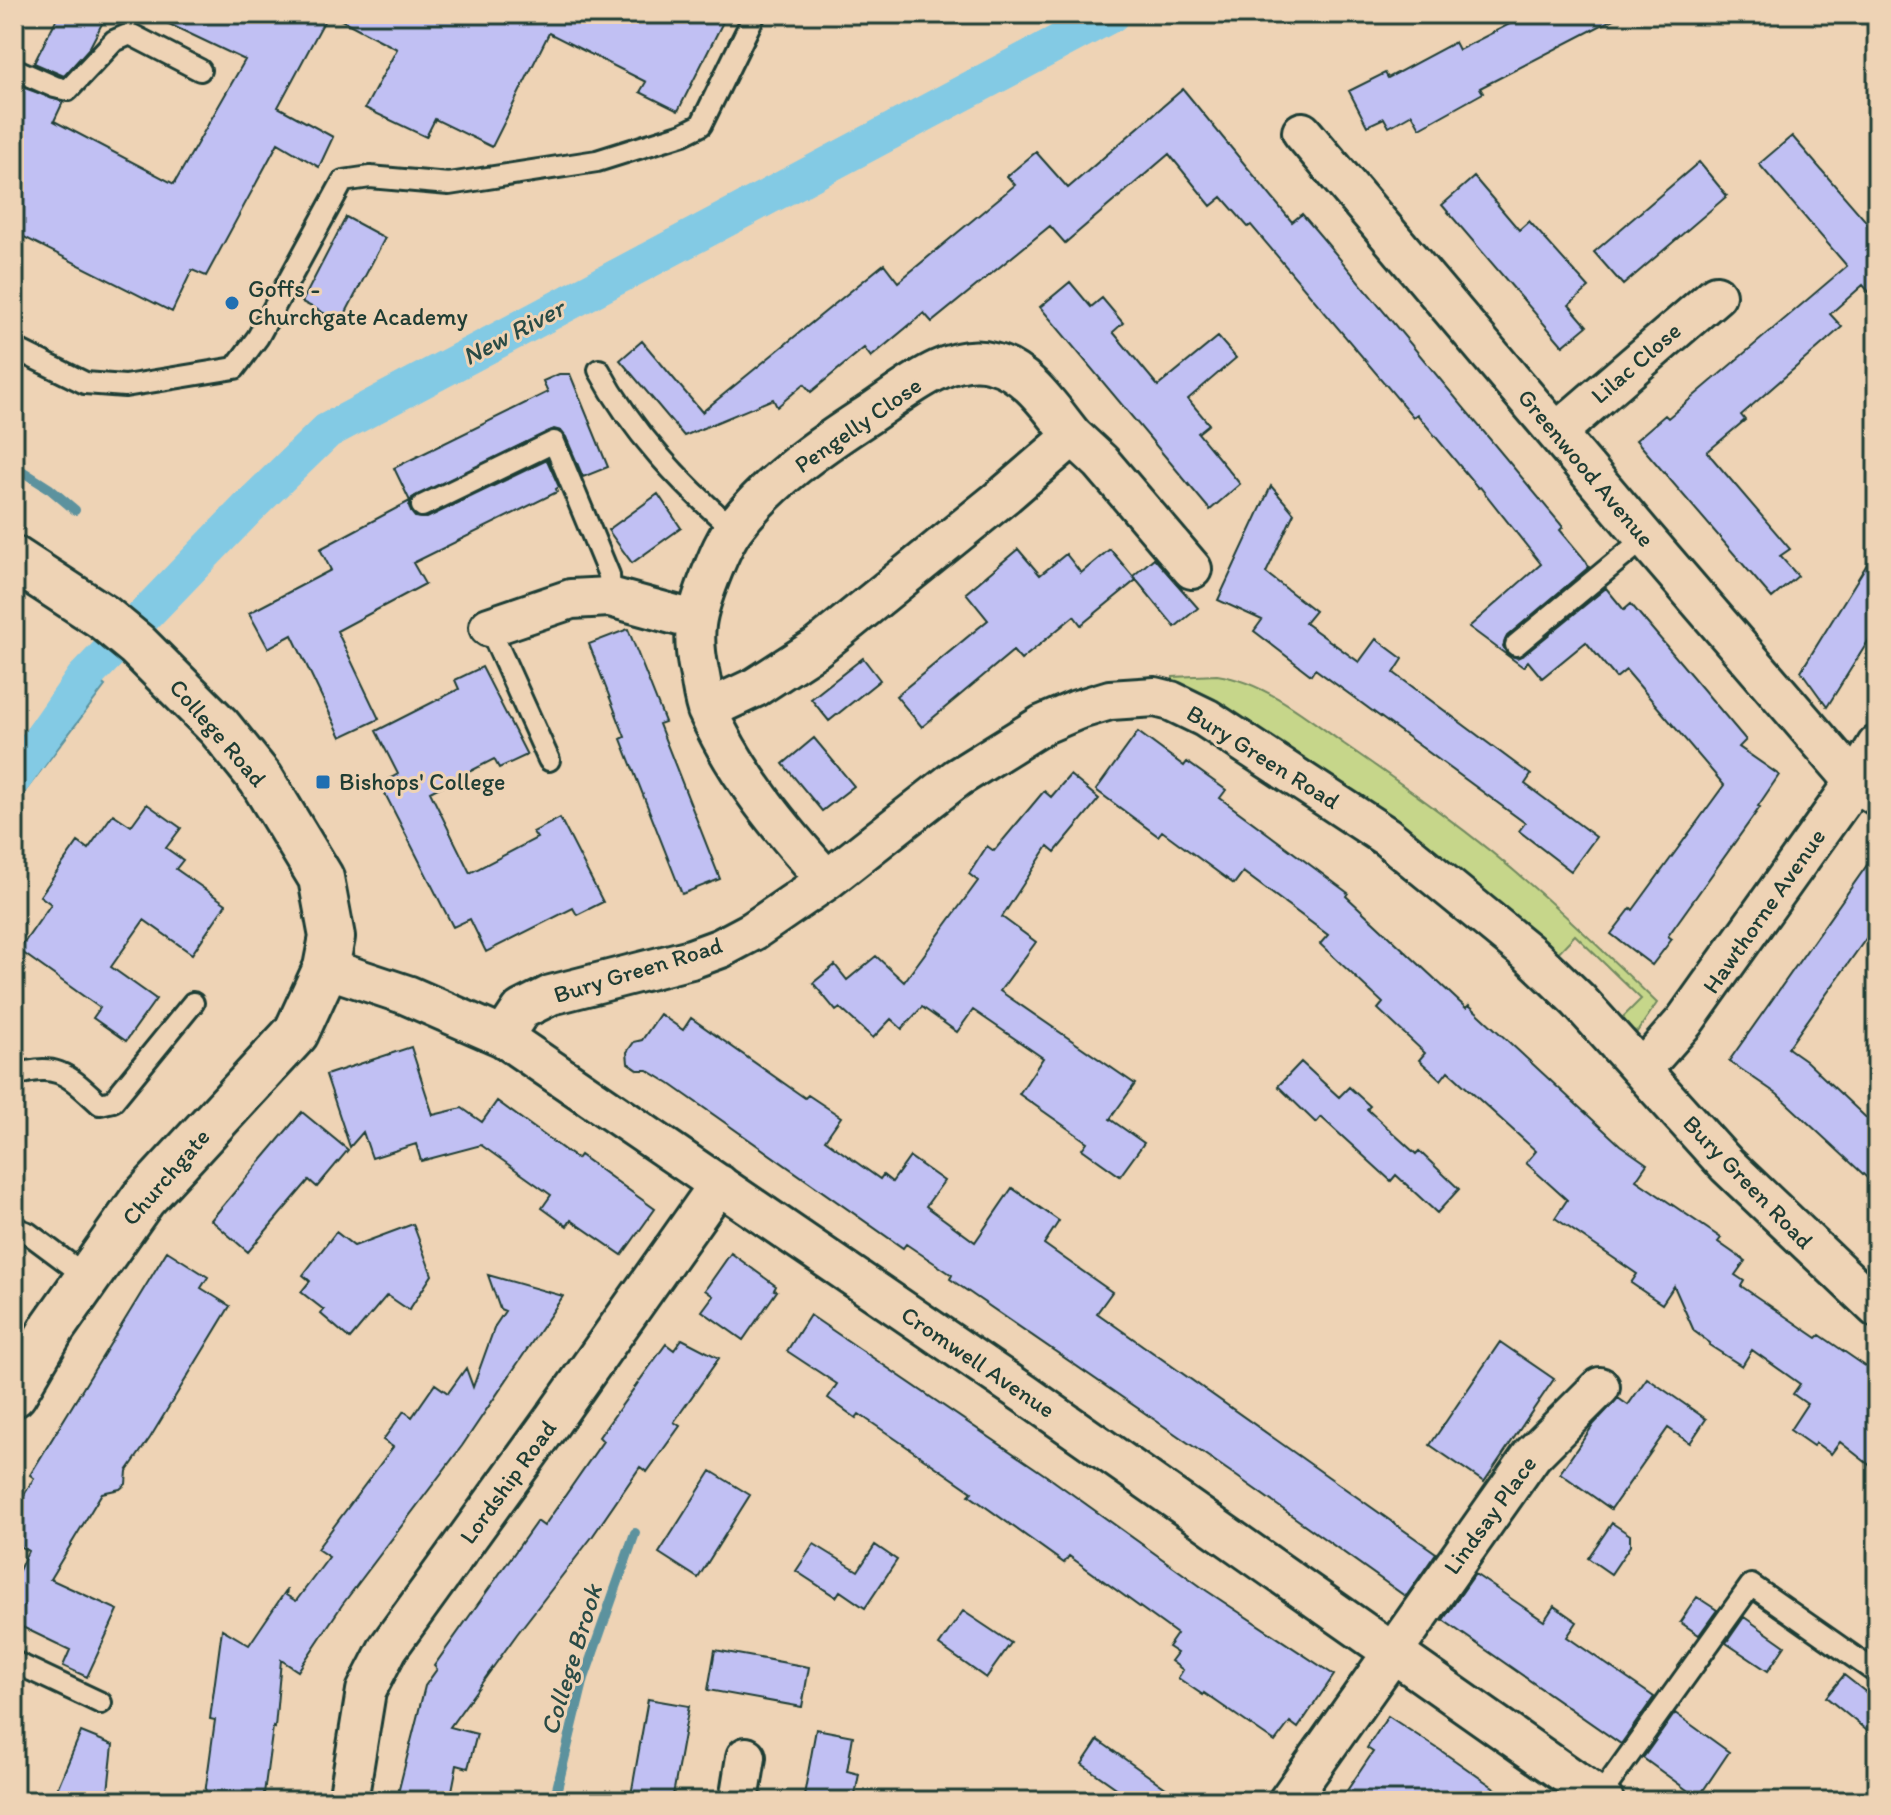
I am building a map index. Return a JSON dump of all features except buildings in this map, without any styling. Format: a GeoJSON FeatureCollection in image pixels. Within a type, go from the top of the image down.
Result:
{"type":"FeatureCollection","features":[{"type":"Feature","properties":{"kind":"street","name":"Greenwood Avenue"},"geometry":{"type":"LineString","coordinates":[[1302,132],[1645,538],[1866,789]]}},
{"type":"Feature","properties":{"kind":"street","name":"Lilac Close"},"geometry":{"type":"LineString","coordinates":[[1557,432],[1716,295]]}},
{"type":"Feature","properties":{"kind":"street","name":"Pengelly Close"},"geometry":{"type":"LineString","coordinates":[[827,880],[743,778],[707,710],[694,643],[694,620],[718,555],[733,529],[756,502],[796,466],[927,377],[960,362],[992,362],[1010,370],[1040,396],[1192,569]]}},
{"type":"Feature","properties":{"kind":"street"},"geometry":{"type":"LineString","coordinates":[[707,710],[756,687],[816,648],[1073,436]]}},
{"type":"Feature","properties":{"kind":"street","name":"College Road"},"geometry":{"type":"LineString","coordinates":[[14,559],[103,617],[137,645],[219,727],[253,769],[321,878],[332,937],[326,968]]}},
{"type":"Feature","properties":{"kind":"street"},"geometry":{"type":"LineString","coordinates":[[489,627],[571,599],[610,597],[694,620]]}},
{"type":"Feature","properties":{"kind":"street","name":"Bury Green Road"},"geometry":{"type":"LineString","coordinates":[[503,1037],[516,1016],[551,995],[659,969],[721,948],[753,931],[827,880],[957,778],[1042,725],[1110,700],[1155,697],[1206,718],[1387,837],[1530,954],[1578,1000],[1727,1165],[1877,1308]]}},
{"type":"Feature","properties":{"kind":"street","name":"Hawthorne Avenue"},"geometry":{"type":"LineString","coordinates":[[1640,1067],[1684,1022],[1866,789],[1877,745]]}},
{"type":"Feature","properties":{"kind":"street","name":"Cromwell Avenue"},"geometry":{"type":"LineString","coordinates":[[326,968],[407,995],[503,1037],[1025,1394],[1602,1799]]}},
{"type":"Feature","properties":{"kind":"street","name":"Churchgate"},"geometry":{"type":"LineString","coordinates":[[14,1394],[53,1327],[143,1199],[296,1033],[326,968]]}},
{"type":"Feature","properties":{"kind":"street","name":"Lordship Road"},"geometry":{"type":"LineString","coordinates":[[348,1801],[366,1691],[388,1648],[719,1184]]}},
{"type":"Feature","properties":{"kind":"street","name":"Lindsay Place"},"geometry":{"type":"LineString","coordinates":[[1288,1801],[1532,1455],[1600,1387]]}},
{"type":"Feature","properties":{"kind":"street"},"geometry":{"type":"LineString","coordinates":[[739,1801],[746,1757]]}},
{"type":"Feature","properties":{"kind":"lane"},"geometry":{"type":"LineString","coordinates":[[14,348],[85,383],[125,386],[235,368],[258,337],[343,181],[370,177],[449,184],[597,161],[683,134],[701,125],[754,16]]}},
{"type":"Feature","properties":{"kind":"lane"},"geometry":{"type":"LineString","coordinates":[[14,69],[68,90],[114,41],[130,34],[200,70]]}},
{"type":"Feature","properties":{"kind":"lane"},"geometry":{"type":"LineString","coordinates":[[599,370],[613,396],[659,455],[695,495],[733,529]]}},
{"type":"Feature","properties":{"kind":"lane"},"geometry":{"type":"LineString","coordinates":[[422,506],[554,442],[609,575],[610,597]]}},
{"type":"Feature","properties":{"kind":"lane"},"geometry":{"type":"LineString","coordinates":[[1516,645],[1645,538]]}},
{"type":"Feature","properties":{"kind":"lane"},"geometry":{"type":"LineString","coordinates":[[489,627],[549,760]]}},
{"type":"Feature","properties":{"kind":"lane"},"geometry":{"type":"LineString","coordinates":[[14,1076],[43,1070],[64,1072],[100,1104],[113,1101],[193,1003]]}},
{"type":"Feature","properties":{"kind":"lane"},"geometry":{"type":"LineString","coordinates":[[14,1228],[28,1233],[87,1277]]}},
{"type":"Feature","properties":{"kind":"lane"},"geometry":{"type":"LineString","coordinates":[[1602,1799],[1751,1585],[1877,1673]]}},
{"type":"Feature","properties":{"kind":"lane"},"geometry":{"type":"LineString","coordinates":[[14,1662],[101,1703]]}},
{"type":"Feature","properties":{"kind":"green space"},"geometry":{"type":"Polygon","coordinates":[[[1217,675],[1251,685],[1300,712],[1441,813],[1511,868],[1657,1003],[1637,1032],[1618,1022],[1641,999],[1575,935],[1554,957],[1173,687],[1173,677],[1217,675]]]}},
{"type":"Feature","properties":{"kind":"water"},"geometry":{"type":"Polygon","coordinates":[[[79,664],[105,686],[14,806],[14,746],[79,664]]]}},
{"type":"Feature","properties":{"kind":"waterway","name":"New River"},"geometry":{"type":"LineString","coordinates":[[14,778],[83,679],[327,431],[1112,14]]}},
{"type":"Feature","properties":{"kind":"waterway","name":"College Brook"},"geometry":{"type":"LineString","coordinates":[[14,466],[50,489],[75,510]]}},
{"type":"Feature","properties":{"kind":"waterway","name":"College Brook"},"geometry":{"type":"LineString","coordinates":[[554,1801],[584,1678],[635,1533]]}},
{"type":"Feature","properties":{"kind":"place","name":"Goffs - Churchgate Academy"},"geometry":{"type":"Point","coordinates":[232,303]}},
{"type":"Feature","properties":{"kind":"place","name":"Bishops' College"},"geometry":{"type":"Point","coordinates":[323,782]}}]}
